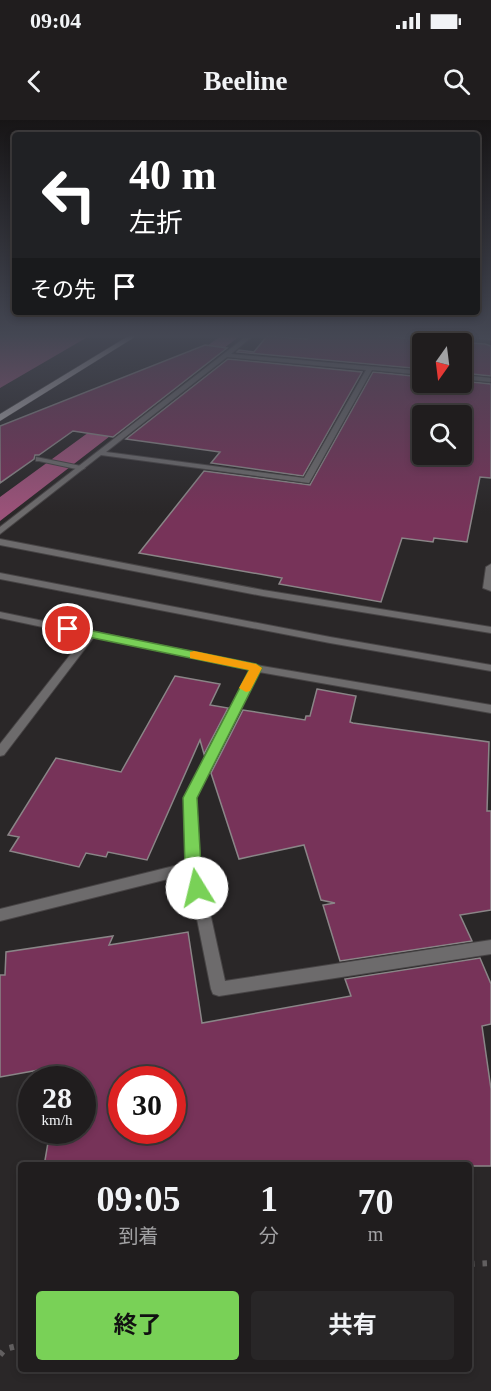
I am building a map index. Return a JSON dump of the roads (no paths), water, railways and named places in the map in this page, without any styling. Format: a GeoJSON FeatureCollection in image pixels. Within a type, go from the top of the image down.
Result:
{"type":"FeatureCollection","features":[{"type":"Feature","properties":{"kind":"main road"},"geometry":{"type":"LineString","coordinates":[[0,418],[39,394]]}},
{"type":"Feature","properties":{"kind":"street"},"geometry":{"type":"LineString","coordinates":[[0,531],[77,467],[100,453],[175,394]]}},
{"type":"Feature","properties":{"kind":"street"},"geometry":{"type":"LineString","coordinates":[[100,453],[306,481],[355,394]]}},
{"type":"Feature","properties":{"kind":"street"},"geometry":{"type":"LineString","coordinates":[[42,460],[77,467]]}},
{"type":"Feature","properties":{"kind":"street"},"geometry":{"type":"LineString","coordinates":[[0,542],[262,592],[491,630]]}},
{"type":"Feature","properties":{"kind":"street"},"geometry":{"type":"LineString","coordinates":[[491,567],[488,588],[491,588]]}},
{"type":"Feature","properties":{"kind":"street"},"geometry":{"type":"LineString","coordinates":[[0,576],[330,640],[491,668]]}},
{"type":"Feature","properties":{"kind":"street"},"geometry":{"type":"LineString","coordinates":[[0,615],[256,668],[491,709]]}},
{"type":"Feature","properties":{"kind":"street"},"geometry":{"type":"LineString","coordinates":[[0,752],[91,634]]}},
{"type":"Feature","properties":{"kind":"street"},"geometry":{"type":"LineString","coordinates":[[256,668],[190,798],[193,867],[219,989],[491,947]]}},
{"type":"Feature","properties":{"kind":"street"},"geometry":{"type":"LineString","coordinates":[[0,915],[193,867]]}}]}
